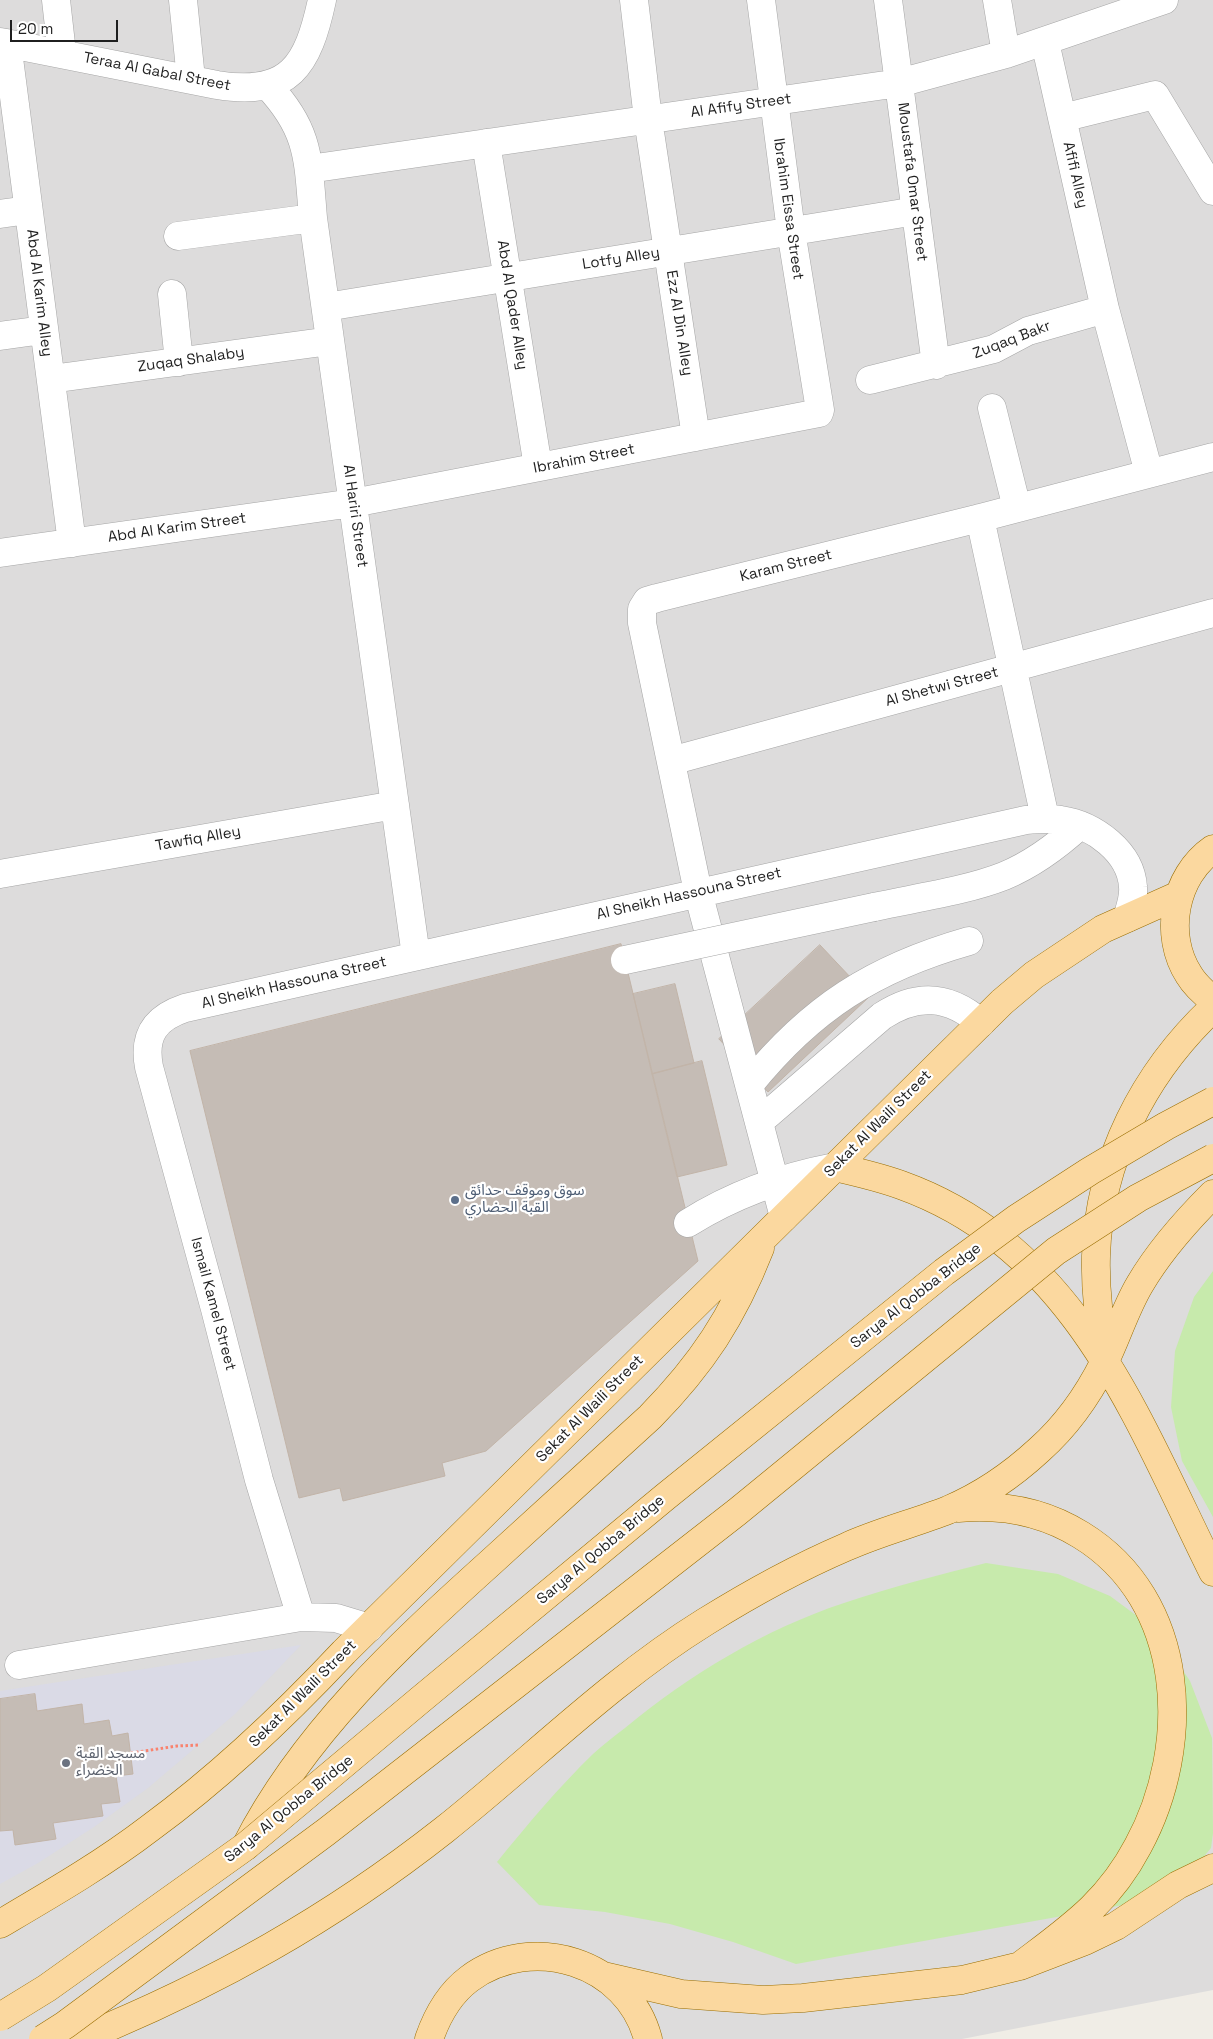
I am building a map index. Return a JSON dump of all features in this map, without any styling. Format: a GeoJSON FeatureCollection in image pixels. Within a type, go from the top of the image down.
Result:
{"type":"FeatureCollection","features":[{"type":"Feature","properties":{"kind":"main road"},"geometry":{"type":"LineString","coordinates":[[1213,849],[1206,854],[1190,873],[1179,895],[1175,915],[1175,936],[1180,956],[1188,975],[1213,1000]]}},
{"type":"Feature","properties":{"kind":"main road","name":"Sekat Al Waili Street"},"geometry":{"type":"LineString","coordinates":[[0,1924],[102,1862],[150,1828],[248,1748],[298,1701],[369,1628],[981,1023],[1034,975],[1103,929],[1179,895]]}},
{"type":"Feature","properties":{"kind":"main road"},"geometry":{"type":"LineString","coordinates":[[1106,1361],[1096,1290],[1099,1219],[1106,1184],[1127,1125],[1148,1084],[1168,1055],[1213,1008]]}},
{"type":"Feature","properties":{"kind":"main road","name":"Sarya Al Qobba Bridge"},"geometry":{"type":"LineString","coordinates":[[0,2017],[47,1988],[246,1846],[665,1498],[944,1272],[1016,1219],[1090,1171],[1166,1126],[1213,1101]]}},
{"type":"Feature","properties":{"kind":"main road"},"geometry":{"type":"LineString","coordinates":[[43,2039],[65,2025],[326,1832],[737,1512],[1056,1251],[1138,1198],[1213,1158]]}},
{"type":"Feature","properties":{"kind":"main road"},"geometry":{"type":"LineString","coordinates":[[835,1168],[869,1175],[910,1188],[964,1215],[993,1234],[1045,1280],[1068,1306],[1106,1361],[1145,1433],[1213,1572]]}},
{"type":"Feature","properties":{"kind":"main road"},"geometry":{"type":"LineString","coordinates":[[80,2039],[134,2017],[199,1986],[264,1952],[326,1914],[386,1873],[444,1829],[612,1689],[701,1624],[796,1570],[846,1547],[897,1527],[949,1510],[981,1493],[1012,1473],[1040,1450],[1065,1423],[1087,1394],[1106,1361],[1120,1322],[1139,1286],[1161,1251],[1187,1220],[1213,1194]]}},
{"type":"Feature","properties":{"kind":"main road"},"geometry":{"type":"LineString","coordinates":[[246,1846],[264,1812],[298,1763],[376,1672],[418,1629],[618,1446],[680,1386],[706,1352],[730,1315],[749,1277],[765,1236]]}},
{"type":"Feature","properties":{"kind":"main road"},"geometry":{"type":"LineString","coordinates":[[949,1510],[974,1507],[1024,1511],[1071,1529],[1093,1542],[1129,1577],[1144,1598],[1164,1644],[1169,1669],[1173,1705],[1171,1742],[1164,1778],[1154,1812],[1139,1846],[1120,1877],[1096,1905],[1070,1930],[1020,1966]]}},
{"type":"Feature","properties":{"kind":"main road"},"geometry":{"type":"LineString","coordinates":[[603,1976],[681,1994],[722,1999],[763,2000],[803,1998],[962,1980],[1020,1966],[1053,1955],[1100,1934],[1145,1908],[1178,1885],[1213,1868]]}},
{"type":"Feature","properties":{"kind":"main road"},"geometry":{"type":"LineString","coordinates":[[429,2039],[438,2016],[452,1996],[469,1980],[482,1971],[512,1959],[536,1956],[560,1958],[582,1964],[603,1976],[622,1991],[636,2010],[648,2039]]}},
{"type":"Feature","properties":{"kind":"street"},"geometry":{"type":"LineString","coordinates":[[56,0],[62,53]]}},
{"type":"Feature","properties":{"kind":"street"},"geometry":{"type":"LineString","coordinates":[[183,0],[191,79]]}},
{"type":"Feature","properties":{"kind":"street","name":"Teraa Al Gabal Street"},"geometry":{"type":"LineString","coordinates":[[4,43],[242,90],[268,86],[291,73],[307,52],[317,24],[322,0]]}},
{"type":"Feature","properties":{"kind":"street","name":"Ezz Al Din Alley"},"geometry":{"type":"LineString","coordinates":[[634,0],[648,119],[696,437]]}},
{"type":"Feature","properties":{"kind":"street","name":"Ibrahim Eissa Street"},"geometry":{"type":"LineString","coordinates":[[761,0],[791,231],[820,410],[816,415]]}},
{"type":"Feature","properties":{"kind":"street","name":"Moustafa Omar Street"},"geometry":{"type":"LineString","coordinates":[[888,0],[936,364]]}},
{"type":"Feature","properties":{"kind":"street"},"geometry":{"type":"LineString","coordinates":[[997,0],[1006,54]]}},
{"type":"Feature","properties":{"kind":"street","name":"Al Afify Street"},"geometry":{"type":"LineString","coordinates":[[309,169],[899,83],[1045,42],[1164,0]]}},
{"type":"Feature","properties":{"kind":"street","name":"Afifi Alley"},"geometry":{"type":"LineString","coordinates":[[1045,42],[1105,309]]}},
{"type":"Feature","properties":{"kind":"street","name":"Abd Al Karim Alley"},"geometry":{"type":"LineString","coordinates":[[4,43],[72,543]]}},
{"type":"Feature","properties":{"kind":"street","name":"Al Hariri Street"},"geometry":{"type":"LineString","coordinates":[[268,86],[285,104],[298,126],[305,144],[313,218],[416,956]]}},
{"type":"Feature","properties":{"kind":"street"},"geometry":{"type":"LineString","coordinates":[[1062,118],[1155,95],[1213,191]]}},
{"type":"Feature","properties":{"kind":"street","name":"Abd Al Qader Alley"},"geometry":{"type":"LineString","coordinates":[[486,143],[538,467]]}},
{"type":"Feature","properties":{"kind":"street"},"geometry":{"type":"LineString","coordinates":[[0,214],[28,210]]}},
{"type":"Feature","properties":{"kind":"street","name":"Lotfy Alley"},"geometry":{"type":"LineString","coordinates":[[326,308],[916,210]]}},
{"type":"Feature","properties":{"kind":"street"},"geometry":{"type":"LineString","coordinates":[[178,236],[313,218]]}},
{"type":"Feature","properties":{"kind":"street"},"geometry":{"type":"LineString","coordinates":[[172,294],[179,362]]}},
{"type":"Feature","properties":{"kind":"street"},"geometry":{"type":"LineString","coordinates":[[1105,309],[1149,474]]}},
{"type":"Feature","properties":{"kind":"street","name":"Zuqaq Bakr"},"geometry":{"type":"LineString","coordinates":[[870,380],[994,349],[1028,331],[1105,309]]}},
{"type":"Feature","properties":{"kind":"street"},"geometry":{"type":"LineString","coordinates":[[0,336],[43,330]]}},
{"type":"Feature","properties":{"kind":"street","name":"Zuqaq Shalaby"},"geometry":{"type":"LineString","coordinates":[[50,379],[330,341]]}},
{"type":"Feature","properties":{"kind":"street"},"geometry":{"type":"LineString","coordinates":[[992,408],[1017,508]]}},
{"type":"Feature","properties":{"kind":"street","name":"Ibrahim Street"},"geometry":{"type":"LineString","coordinates":[[353,503],[816,415]]}},
{"type":"Feature","properties":{"kind":"street","name":"Karam Street"},"geometry":{"type":"LineString","coordinates":[[784,1217],[762,1186],[759,1122],[698,892],[642,618],[642,609],[648,601],[980,518],[1213,457]]}},
{"type":"Feature","properties":{"kind":"street","name":"Abd Al Karim Street"},"geometry":{"type":"LineString","coordinates":[[0,553],[353,503]]}},
{"type":"Feature","properties":{"kind":"street"},"geometry":{"type":"LineString","coordinates":[[980,518],[1045,818]]}},
{"type":"Feature","properties":{"kind":"street","name":"Al Shetwi Street"},"geometry":{"type":"LineString","coordinates":[[671,761],[1213,613]]}},
{"type":"Feature","properties":{"kind":"street","name":"Tawfiq Alley"},"geometry":{"type":"LineString","coordinates":[[0,874],[395,805]]}},
{"type":"Feature","properties":{"kind":"street","name":"Al Sheikh Hassouna Street"},"geometry":{"type":"LineString","coordinates":[[185,1008],[698,892],[1026,820],[1045,818],[1063,820],[1080,825],[1097,834],[1124,859],[1130,872],[1133,887],[1132,903],[1127,918]]}},
{"type":"Feature","properties":{"kind":"street"},"geometry":{"type":"LineString","coordinates":[[625,960],[974,885],[1004,876],[1031,862],[1057,846],[1080,825]]}},
{"type":"Feature","properties":{"kind":"street"},"geometry":{"type":"LineString","coordinates":[[749,1085],[770,1058],[794,1034],[819,1012],[846,993],[906,962],[969,941]]}},
{"type":"Feature","properties":{"kind":"street"},"geometry":{"type":"LineString","coordinates":[[759,1122],[882,1016],[895,1008],[910,1002],[925,1000],[941,1001],[969,1013],[981,1023]]}},
{"type":"Feature","properties":{"kind":"street","name":"Ismail Kamel Street"},"geometry":{"type":"LineString","coordinates":[[185,1008],[170,1013],[158,1022],[151,1032],[146,1055],[148,1067],[213,1299],[259,1480],[301,1617]]}},
{"type":"Feature","properties":{"kind":"street"},"geometry":{"type":"LineString","coordinates":[[688,1223],[708,1210],[762,1186],[804,1173],[835,1168]]}},
{"type":"Feature","properties":{"kind":"street"},"geometry":{"type":"LineString","coordinates":[[19,1665],[301,1617],[336,1618],[369,1628]]}},
{"type":"Feature","properties":{"kind":"path"},"geometry":{"type":"LineString","coordinates":[[131,1753],[192,1745],[248,1748]]}},
{"type":"Feature","properties":{"kind":"shaded area"},"geometry":{"type":"Polygon","coordinates":[[[0,0],[1213,0],[1213,1990],[962,2039],[0,2039],[0,0]]]}},
{"type":"Feature","properties":{"kind":"shaded area"},"geometry":{"type":"Polygon","coordinates":[[[301,1645],[235,1714],[148,1788],[94,1827],[38,1863],[0,1884],[0,1831],[13,1830],[16,1845],[56,1839],[53,1823],[101,1804],[120,1801],[116,1776],[133,1773],[128,1733],[112,1736],[109,1720],[84,1724],[81,1704],[37,1711],[35,1695],[0,1699],[0,1691],[301,1645]]]}},
{"type":"Feature","properties":{"kind":"green space"},"geometry":{"type":"Polygon","coordinates":[[[1213,1271],[1213,1517],[1182,1461],[1171,1407],[1175,1351],[1194,1297],[1213,1271]]]}},
{"type":"Feature","properties":{"kind":"green space"},"geometry":{"type":"Polygon","coordinates":[[[986,1563],[1058,1574],[1110,1596],[1156,1630],[1190,1681],[1212,1738],[1213,1833],[1211,1848],[1187,1877],[1151,1900],[796,1964],[733,1942],[670,1924],[605,1912],[539,1905],[497,1862],[593,1754],[650,1708],[729,1655],[785,1626],[844,1603],[986,1563]]]}},
{"type":"Feature","properties":{"kind":"building","name":"سوق وموقف حدائق القبة الحضاري"},"geometry":{"type":"Polygon","coordinates":[[[621,944],[698,1261],[486,1451],[442,1463],[445,1476],[343,1501],[340,1488],[299,1498],[190,1051],[621,944]]]}},
{"type":"Feature","properties":{"kind":"building"},"geometry":{"type":"Polygon","coordinates":[[[820,945],[869,997],[768,1092],[719,1039],[820,945]]]}},
{"type":"Feature","properties":{"kind":"building"},"geometry":{"type":"Polygon","coordinates":[[[675,984],[694,1063],[652,1074],[633,994],[675,984]]]}},
{"type":"Feature","properties":{"kind":"building"},"geometry":{"type":"Polygon","coordinates":[[[702,1061],[727,1165],[677,1177],[652,1074],[702,1061]]]}},
{"type":"Feature","properties":{"kind":"building","name":"مسجد القبة الخضراء"},"geometry":{"type":"Polygon","coordinates":[[[35,1694],[37,1711],[82,1704],[84,1724],[109,1720],[112,1736],[128,1733],[133,1774],[116,1776],[120,1802],[101,1804],[103,1816],[53,1823],[56,1839],[15,1845],[13,1830],[0,1831],[0,1699],[35,1694]]]}},
{"type":"Feature","properties":{"kind":"place","name":"سوق وموقف حدائق القبة الحضاري"},"geometry":{"type":"Point","coordinates":[455,1200]}},
{"type":"Feature","properties":{"kind":"place","name":"مسجد القبة الخضراء"},"geometry":{"type":"Point","coordinates":[66,1763]}}]}
